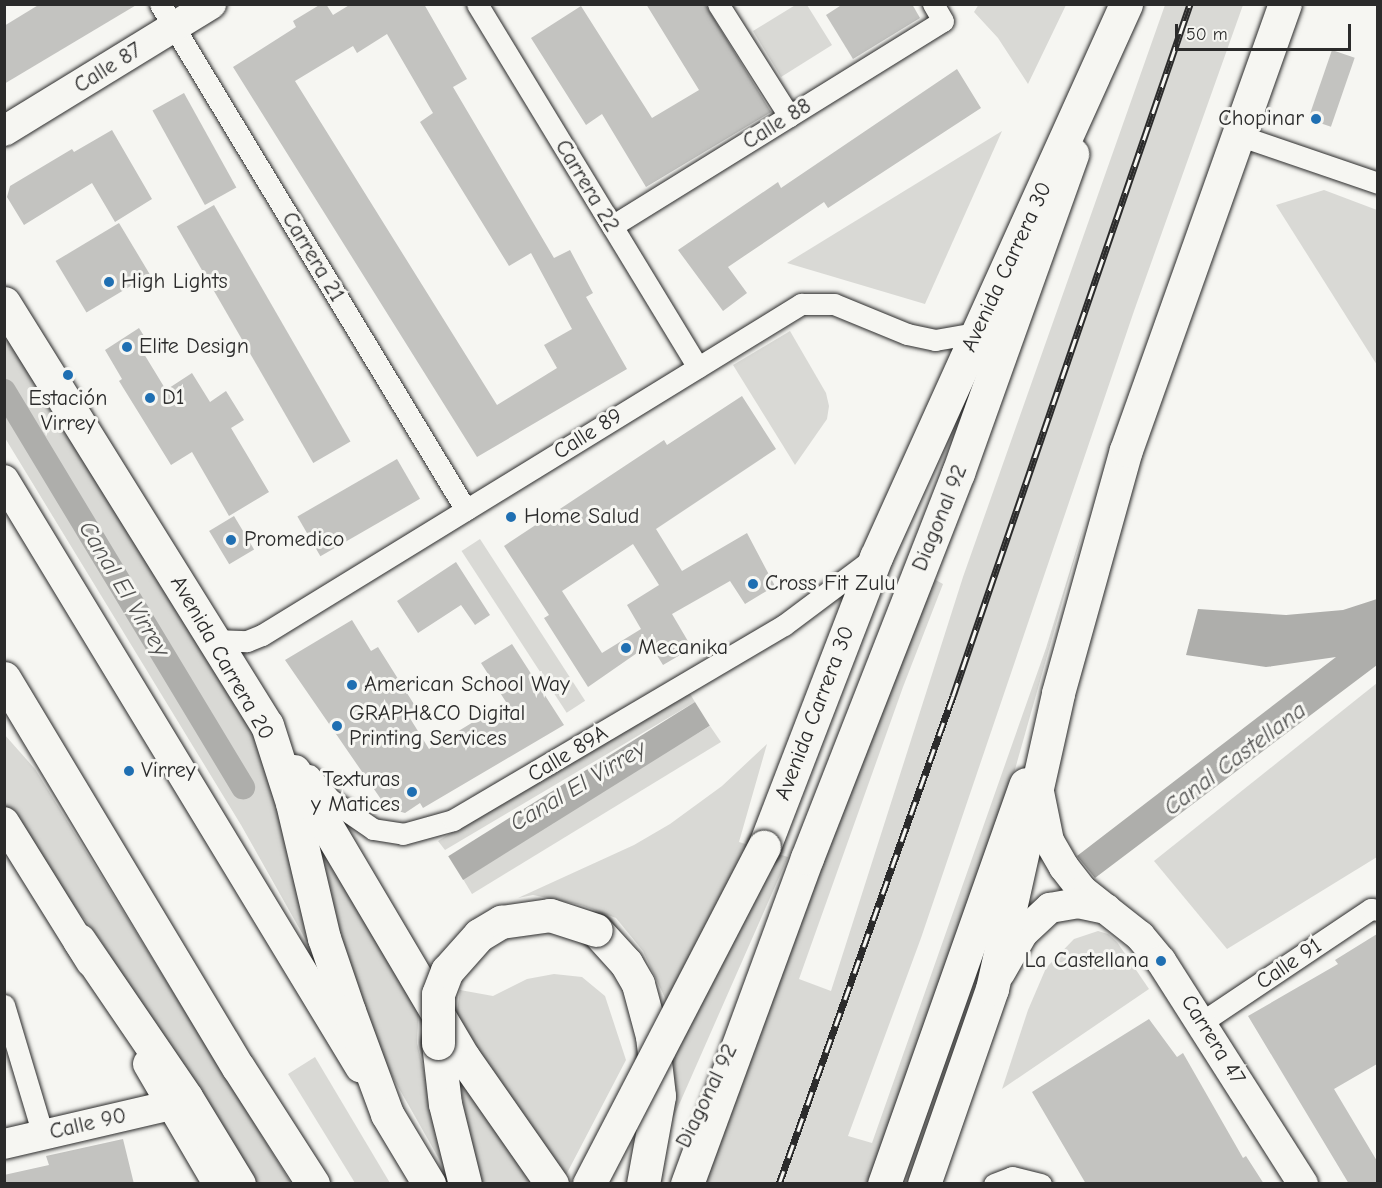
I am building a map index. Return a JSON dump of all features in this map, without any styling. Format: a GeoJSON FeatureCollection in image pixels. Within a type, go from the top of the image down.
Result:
{"type":"FeatureCollection","features":[{"type":"Feature","properties":{"kind":"main road","name":"Calle 87"},"geometry":{"type":"LineString","coordinates":[[4,131],[167,16],[211,4]]}},
{"type":"Feature","properties":{"kind":"main road"},"geometry":{"type":"LineString","coordinates":[[924,1184],[992,989],[1058,693],[1126,450],[1285,4]]}},
{"type":"Feature","properties":{"kind":"main road","name":"Avenida Carrera 30"},"geometry":{"type":"LineString","coordinates":[[589,1184],[764,847],[876,557],[1121,11]]}},
{"type":"Feature","properties":{"kind":"main road","name":"Diagonal 92"},"geometry":{"type":"LineString","coordinates":[[687,1184],[750,1009],[958,473],[1121,11]]}},
{"type":"Feature","properties":{"kind":"main road","name":"Avenida Carrera 20"},"geometry":{"type":"LineString","coordinates":[[4,303],[267,725],[292,803],[324,938],[387,1114]]}},
{"type":"Feature","properties":{"kind":"main road","name":"Avenida Carrera 20"},"geometry":{"type":"LineString","coordinates":[[4,480],[258,893],[429,1184]]}},
{"type":"Feature","properties":{"kind":"main road"},"geometry":{"type":"LineString","coordinates":[[4,678],[238,1067],[313,1184]]}},
{"type":"Feature","properties":{"kind":"main road"},"geometry":{"type":"LineString","coordinates":[[884,1184],[1058,693]]}},
{"type":"Feature","properties":{"kind":"main road"},"geometry":{"type":"LineString","coordinates":[[267,725],[464,1058],[552,1184]]}},
{"type":"Feature","properties":{"kind":"main road","name":"Carrera 47"},"geometry":{"type":"LineString","coordinates":[[1037,784],[1049,841],[1064,867],[1083,891],[1140,936],[1202,1022],[1303,1184]]}},
{"type":"Feature","properties":{"kind":"main road"},"geometry":{"type":"LineString","coordinates":[[4,822],[79,940],[186,1096],[239,1184]]}},
{"type":"Feature","properties":{"kind":"main road","name":"Carrera 47"},"geometry":{"type":"LineString","coordinates":[[992,989],[1023,933],[1050,908],[1078,903],[1107,909]]}},
{"type":"Feature","properties":{"kind":"main road"},"geometry":{"type":"LineString","coordinates":[[465,1184],[445,1104],[438,1043],[437,1002],[447,971],[480,934],[509,920],[550,915],[596,930],[626,963],[638,984],[652,1036],[659,1096],[643,1184]]}},
{"type":"Feature","properties":{"kind":"main road"},"geometry":{"type":"LineString","coordinates":[[79,940],[218,1184]]}},
{"type":"Feature","properties":{"kind":"main road","name":"Diagonal 92"},"geometry":{"type":"LineString","coordinates":[[664,1184],[750,1009]]}},
{"type":"Feature","properties":{"kind":"main road","name":"Calle 90"},"geometry":{"type":"LineString","coordinates":[[4,1144],[171,1105]]}},
{"type":"Feature","properties":{"kind":"street","name":"Carrera 22"},"geometry":{"type":"LineString","coordinates":[[477,4],[698,367]]}},
{"type":"Feature","properties":{"kind":"street"},"geometry":{"type":"LineString","coordinates":[[718,4],[789,117]]}},
{"type":"Feature","properties":{"kind":"street","name":"Calle 88"},"geometry":{"type":"LineString","coordinates":[[612,226],[789,117],[938,13]]}},
{"type":"Feature","properties":{"kind":"street","name":"Carrera 21"},"geometry":{"type":"LineString","coordinates":[[167,16],[466,510]]}},
{"type":"Feature","properties":{"kind":"street"},"geometry":{"type":"LineString","coordinates":[[1238,135],[1377,183]]}},
{"type":"Feature","properties":{"kind":"street","name":"Calle 89"},"geometry":{"type":"LineString","coordinates":[[214,640],[247,641],[262,635],[782,314],[816,301],[922,337],[949,340],[976,333]]}},
{"type":"Feature","properties":{"kind":"street","name":"Calle 89A"},"geometry":{"type":"LineString","coordinates":[[267,725],[331,800],[362,823],[395,833],[429,829],[479,807],[784,625],[876,557]]}},
{"type":"Feature","properties":{"kind":"street","name":"Calle 91"},"geometry":{"type":"LineString","coordinates":[[1202,1022],[1371,909],[1377,910]]}},
{"type":"Feature","properties":{"kind":"street"},"geometry":{"type":"LineString","coordinates":[[4,1005],[43,1135]]}},
{"type":"Feature","properties":{"kind":"street"},"geometry":{"type":"LineString","coordinates":[[994,1184],[1012,1177],[1038,1182]]}},
{"type":"Feature","properties":{"kind":"shaded area"},"geometry":{"type":"Polygon","coordinates":[[[797,4],[807,5],[832,45],[781,77],[753,31],[797,4]]]}},
{"type":"Feature","properties":{"kind":"shaded area"},"geometry":{"type":"Polygon","coordinates":[[[979,4],[1066,5],[1028,84],[998,38],[974,12],[979,4]]]}},
{"type":"Feature","properties":{"kind":"shaded area"},"geometry":{"type":"Polygon","coordinates":[[[1165,5],[1243,5],[1134,311],[921,938],[848,1136],[872,1143],[1046,648],[1085,522],[1012,780],[870,1183],[700,1184],[830,833],[932,578],[943,584],[903,687],[799,979],[831,991],[963,577],[1165,5]]]}},
{"type":"Feature","properties":{"kind":"shaded area"},"geometry":{"type":"Polygon","coordinates":[[[1002,131],[925,304],[787,263],[1002,131]]]}},
{"type":"Feature","properties":{"kind":"shaded area"},"geometry":{"type":"Polygon","coordinates":[[[1324,190],[1377,210],[1377,365],[1276,205],[1324,190]]]}},
{"type":"Feature","properties":{"kind":"shaded area"},"geometry":{"type":"Polygon","coordinates":[[[4,325],[150,556],[265,755],[316,958],[241,825],[5,438],[4,325]]]}},
{"type":"Feature","properties":{"kind":"shaded area"},"geometry":{"type":"Polygon","coordinates":[[[790,331],[826,393],[829,406],[827,419],[795,465],[733,365],[790,331]]]}},
{"type":"Feature","properties":{"kind":"shaded area"},"geometry":{"type":"Polygon","coordinates":[[[480,539],[585,701],[567,713],[462,551],[480,539]]]}},
{"type":"Feature","properties":{"kind":"shaded area"},"geometry":{"type":"Polygon","coordinates":[[[1377,683],[1377,857],[1227,949],[1154,861],[1377,683]]]}},
{"type":"Feature","properties":{"kind":"shaded area"},"geometry":{"type":"Polygon","coordinates":[[[687,689],[695,702],[445,850],[438,841],[687,689]]]}},
{"type":"Feature","properties":{"kind":"shaded area"},"geometry":{"type":"Polygon","coordinates":[[[710,726],[721,742],[472,894],[460,874],[710,726]]]}},
{"type":"Feature","properties":{"kind":"shaded area"},"geometry":{"type":"Polygon","coordinates":[[[4,734],[35,769],[291,1183],[257,1183],[181,1073],[100,939],[42,865],[5,806],[4,734]]]}},
{"type":"Feature","properties":{"kind":"shaded area"},"geometry":{"type":"Polygon","coordinates":[[[767,744],[739,842],[788,857],[671,1123],[675,1055],[665,998],[643,951],[616,918],[581,905],[533,895],[518,898],[634,845],[670,824],[722,786],[767,744]]]}},
{"type":"Feature","properties":{"kind":"shaded area"},"geometry":{"type":"Polygon","coordinates":[[[309,812],[419,1002],[417,1043],[451,1180],[379,1053],[349,978],[309,812]]]}},
{"type":"Feature","properties":{"kind":"shaded area"},"geometry":{"type":"Polygon","coordinates":[[[1098,931],[1108,934],[1117,942],[1149,989],[1002,1089],[1028,1010],[1046,968],[1074,939],[1098,931]]]}},
{"type":"Feature","properties":{"kind":"shaded area"},"geometry":{"type":"Polygon","coordinates":[[[554,974],[582,977],[605,996],[626,1060],[566,1175],[523,1125],[455,1028],[460,990],[493,996],[527,979],[554,974]]]}},
{"type":"Feature","properties":{"kind":"shaded area"},"geometry":{"type":"Polygon","coordinates":[[[315,1057],[390,1183],[355,1183],[288,1074],[315,1057]]]}},
{"type":"Feature","properties":{"kind":"shaded area"},"geometry":{"type":"Polygon","coordinates":[[[456,1061],[538,1183],[482,1183],[467,1125],[456,1061]]]}},
{"type":"Feature","properties":{"kind":"water","name":"Canal Castellana"},"geometry":{"type":"Polygon","coordinates":[[[1377,599],[1377,665],[1095,878],[1077,856],[1336,657],[1266,667],[1186,655],[1198,609],[1286,615],[1343,610],[1377,599]]]}},
{"type":"Feature","properties":{"kind":"water"},"geometry":{"type":"Polygon","coordinates":[[[695,702],[710,726],[463,880],[448,856],[695,702]]]}},
{"type":"Feature","properties":{"kind":"building"},"geometry":{"type":"Polygon","coordinates":[[[40,4],[138,4],[4,84],[4,26],[40,4]]]}},
{"type":"Feature","properties":{"kind":"building"},"geometry":{"type":"Polygon","coordinates":[[[321,4],[326,4],[333,15],[351,4],[424,4],[467,79],[453,87],[554,258],[570,250],[593,293],[586,297],[627,369],[477,457],[233,67],[296,27],[293,21],[321,4]],[[387,34],[357,53],[353,46],[295,81],[497,405],[557,368],[544,345],[572,329],[531,253],[509,266],[420,122],[433,113],[387,34]]]}},
{"type":"Feature","properties":{"kind":"building"},"geometry":{"type":"Polygon","coordinates":[[[646,4],[705,4],[771,112],[646,187],[602,114],[586,125],[531,38],[581,6],[652,118],[699,90],[646,4]]]}},
{"type":"Feature","properties":{"kind":"building"},"geometry":{"type":"Polygon","coordinates":[[[843,4],[912,4],[920,18],[853,59],[826,15],[843,4]]]}},
{"type":"Feature","properties":{"kind":"building"},"geometry":{"type":"Polygon","coordinates":[[[1332,50],[1355,58],[1331,127],[1308,119],[1332,50]]]}},
{"type":"Feature","properties":{"kind":"building"},"geometry":{"type":"Polygon","coordinates":[[[957,69],[981,108],[828,208],[824,202],[728,267],[747,293],[723,311],[678,250],[778,182],[781,188],[957,69]]]}},
{"type":"Feature","properties":{"kind":"building"},"geometry":{"type":"Polygon","coordinates":[[[184,93],[236,187],[205,205],[153,110],[184,93]]]}},
{"type":"Feature","properties":{"kind":"building"},"geometry":{"type":"Polygon","coordinates":[[[112,130],[152,199],[115,222],[92,183],[24,225],[7,197],[10,186],[72,149],[74,152],[112,130]]]}},
{"type":"Feature","properties":{"kind":"building"},"geometry":{"type":"Polygon","coordinates":[[[214,205],[351,441],[313,463],[177,227],[214,205]]]}},
{"type":"Feature","properties":{"kind":"building"},"geometry":{"type":"Polygon","coordinates":[[[119,223],[150,274],[86,313],[56,261],[119,223]]]}},
{"type":"Feature","properties":{"kind":"building"},"geometry":{"type":"Polygon","coordinates":[[[139,328],[149,344],[141,349],[166,390],[192,373],[210,402],[226,391],[244,420],[231,428],[269,492],[229,516],[192,452],[171,465],[119,381],[122,379],[105,350],[139,328]]]}},
{"type":"Feature","properties":{"kind":"building"},"geometry":{"type":"Polygon","coordinates":[[[742,396],[776,449],[656,529],[682,571],[747,533],[775,586],[745,604],[730,581],[672,614],[692,648],[663,665],[650,644],[588,687],[544,618],[549,615],[504,546],[664,440],[667,445],[742,396]],[[633,544],[562,591],[602,653],[641,629],[627,605],[659,585],[633,544]]]}},
{"type":"Feature","properties":{"kind":"building"},"geometry":{"type":"Polygon","coordinates":[[[397,459],[420,499],[320,556],[297,516],[397,459]]]}},
{"type":"Feature","properties":{"kind":"building","name":"Promedico"},"geometry":{"type":"Polygon","coordinates":[[[234,516],[254,549],[229,564],[209,531],[234,516]]]}},
{"type":"Feature","properties":{"kind":"building"},"geometry":{"type":"Polygon","coordinates":[[[456,562],[490,615],[475,625],[461,605],[418,633],[397,601],[456,562]]]}},
{"type":"Feature","properties":{"kind":"building"},"geometry":{"type":"Polygon","coordinates":[[[352,620],[371,651],[378,647],[417,709],[408,715],[429,749],[506,702],[481,663],[512,644],[564,725],[423,808],[420,803],[405,813],[387,808],[285,660],[352,620]]]}},
{"type":"Feature","properties":{"kind":"building"},"geometry":{"type":"Polygon","coordinates":[[[1377,934],[1377,1064],[1334,1089],[1377,1161],[1377,1184],[1349,1184],[1248,1016],[1338,964],[1335,960],[1377,934]]]}},
{"type":"Feature","properties":{"kind":"building"},"geometry":{"type":"Polygon","coordinates":[[[1149,1019],[1177,1057],[1183,1053],[1243,1158],[1246,1156],[1264,1184],[1086,1184],[1032,1092],[1149,1019]]]}},
{"type":"Feature","properties":{"kind":"building"},"geometry":{"type":"Polygon","coordinates":[[[123,1139],[134,1184],[4,1184],[4,1175],[49,1165],[46,1156],[123,1139]]]}},
{"type":"Feature","properties":{"kind":"waterway","name":"Canal El Virrey"},"geometry":{"type":"LineString","coordinates":[[4,391],[243,787]]}},
{"type":"Feature","properties":{"kind":"railway"},"geometry":{"type":"LineString","coordinates":[[779,1184],[953,696],[1190,4]]}},
{"type":"Feature","properties":{"kind":"place","name":"Chopinar"},"geometry":{"type":"Point","coordinates":[1316,119]}},
{"type":"Feature","properties":{"kind":"place","name":"High Lights"},"geometry":{"type":"Point","coordinates":[109,282]}},
{"type":"Feature","properties":{"kind":"place","name":"Elite Design"},"geometry":{"type":"Point","coordinates":[127,347]}},
{"type":"Feature","properties":{"kind":"place","name":"Estación Virrey"},"geometry":{"type":"Point","coordinates":[68,375]}},
{"type":"Feature","properties":{"kind":"place","name":"D1"},"geometry":{"type":"Point","coordinates":[150,398]}},
{"type":"Feature","properties":{"kind":"place","name":"Home Salud"},"geometry":{"type":"Point","coordinates":[511,517]}},
{"type":"Feature","properties":{"kind":"place","name":"Promedico"},"geometry":{"type":"Point","coordinates":[231,540]}},
{"type":"Feature","properties":{"kind":"place","name":"Cross Fit Zulu"},"geometry":{"type":"Point","coordinates":[753,584]}},
{"type":"Feature","properties":{"kind":"place","name":"Mecanika"},"geometry":{"type":"Point","coordinates":[626,648]}},
{"type":"Feature","properties":{"kind":"place","name":"American School Way"},"geometry":{"type":"Point","coordinates":[352,685]}},
{"type":"Feature","properties":{"kind":"place","name":"GRAPH&CO Digital Printing Services"},"geometry":{"type":"Point","coordinates":[337,726]}},
{"type":"Feature","properties":{"kind":"place","name":"Virrey"},"geometry":{"type":"Point","coordinates":[129,771]}},
{"type":"Feature","properties":{"kind":"place","name":"Texturas y Matices"},"geometry":{"type":"Point","coordinates":[412,792]}},
{"type":"Feature","properties":{"kind":"place","name":"La Castellana"},"geometry":{"type":"Point","coordinates":[1161,961]}}]}
